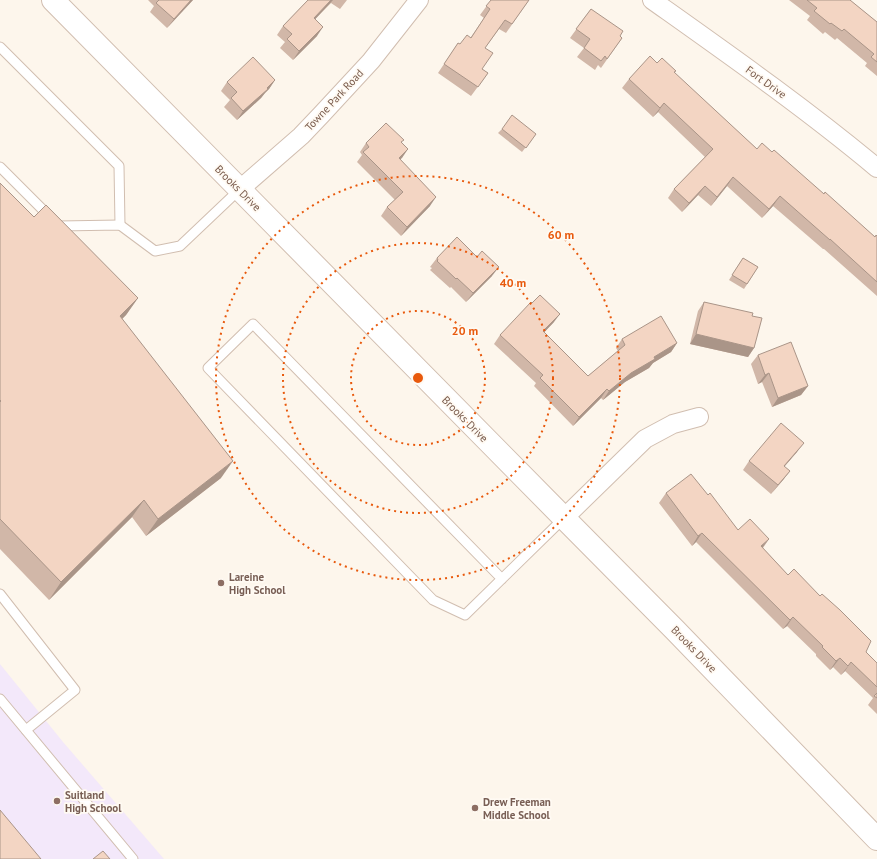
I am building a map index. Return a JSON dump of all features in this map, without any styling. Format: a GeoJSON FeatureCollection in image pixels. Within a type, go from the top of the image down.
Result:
{"type":"FeatureCollection","features":[{"type":"Feature","properties":{"kind":"street","name":"Brooks Drive"},"geometry":{"type":"LineString","coordinates":[[52,0],[686,641],[877,839]]}},
{"type":"Feature","properties":{"kind":"street","name":"Towne Park Road"},"geometry":{"type":"LineString","coordinates":[[239,190],[301,136],[321,115],[371,61],[419,0]]}},
{"type":"Feature","properties":{"kind":"street","name":"Fort Drive"},"geometry":{"type":"LineString","coordinates":[[652,0],[765,80],[835,133],[877,168]]}},
{"type":"Feature","properties":{"kind":"street"},"geometry":{"type":"LineString","coordinates":[[564,518],[645,439],[673,424],[699,417]]}},
{"type":"Feature","properties":{"kind":"lane"},"geometry":{"type":"LineString","coordinates":[[0,47],[119,166],[120,225]]}},
{"type":"Feature","properties":{"kind":"lane"},"geometry":{"type":"LineString","coordinates":[[0,167],[59,226],[120,225],[155,251],[180,246],[239,190]]}},
{"type":"Feature","properties":{"kind":"lane"},"geometry":{"type":"LineString","coordinates":[[502,579],[253,324],[208,368],[433,600],[465,615],[502,579],[564,518]]}},
{"type":"Feature","properties":{"kind":"lane"},"geometry":{"type":"LineString","coordinates":[[0,594],[75,690],[26,730]]}},
{"type":"Feature","properties":{"kind":"lane"},"geometry":{"type":"LineString","coordinates":[[0,698],[134,859]]}},
{"type":"Feature","properties":{"kind":"shaded area","name":"Suitland High School"},"geometry":{"type":"Polygon","coordinates":[[[0,664],[63,742],[164,859],[0,859],[0,664]]]}},
{"type":"Feature","properties":{"kind":"building"},"geometry":{"type":"Polygon","coordinates":[[[159,0],[191,0],[174,19],[156,3],[159,0]]]}},
{"type":"Feature","properties":{"kind":"building"},"geometry":{"type":"Polygon","coordinates":[[[308,0],[331,0],[314,18],[323,27],[299,51],[287,39],[292,34],[283,26],[308,0]]]}},
{"type":"Feature","properties":{"kind":"building"},"geometry":{"type":"Polygon","coordinates":[[[491,0],[529,0],[512,24],[505,20],[485,48],[493,53],[482,69],[488,73],[478,87],[444,64],[458,43],[460,44],[467,35],[471,38],[490,9],[486,6],[491,0]]]}},
{"type":"Feature","properties":{"kind":"building"},"geometry":{"type":"Polygon","coordinates":[[[807,0],[850,0],[877,22],[877,62],[871,57],[874,54],[844,29],[842,31],[831,23],[830,24],[814,11],[817,8],[807,0]]]}},
{"type":"Feature","properties":{"kind":"building"},"geometry":{"type":"Polygon","coordinates":[[[591,9],[623,31],[620,36],[622,38],[607,59],[605,56],[601,61],[584,48],[590,39],[576,29],[591,9]]]}},
{"type":"Feature","properties":{"kind":"building"},"geometry":{"type":"Polygon","coordinates":[[[650,56],[657,63],[662,58],[676,71],[674,72],[757,149],[762,143],[772,152],[774,150],[824,194],[825,192],[875,237],[876,235],[877,282],[780,196],[769,209],[733,177],[717,197],[705,186],[689,203],[674,189],[713,149],[664,103],[660,108],[629,79],[650,56]]]}},
{"type":"Feature","properties":{"kind":"building"},"geometry":{"type":"Polygon","coordinates":[[[253,57],[275,80],[267,88],[268,89],[243,111],[231,98],[237,92],[227,82],[253,57]]]}},
{"type":"Feature","properties":{"kind":"building"},"geometry":{"type":"Polygon","coordinates":[[[512,115],[536,134],[526,148],[502,129],[512,115]]]}},
{"type":"Feature","properties":{"kind":"building"},"geometry":{"type":"Polygon","coordinates":[[[386,123],[404,140],[401,142],[408,149],[399,158],[436,197],[407,227],[387,207],[403,192],[363,152],[369,147],[366,143],[386,123]]]}},
{"type":"Feature","properties":{"kind":"building"},"geometry":{"type":"Polygon","coordinates":[[[0,183],[34,217],[46,205],[138,298],[120,316],[233,461],[158,519],[144,500],[61,582],[0,519],[0,183]]]}},
{"type":"Feature","properties":{"kind":"building"},"geometry":{"type":"Polygon","coordinates":[[[457,237],[477,257],[482,251],[499,267],[473,293],[437,261],[437,258],[457,237]]]}},
{"type":"Feature","properties":{"kind":"building"},"geometry":{"type":"Polygon","coordinates":[[[743,258],[758,267],[747,284],[732,275],[743,258]]]}},
{"type":"Feature","properties":{"kind":"building"},"geometry":{"type":"Polygon","coordinates":[[[540,295],[560,314],[543,331],[588,376],[625,345],[622,339],[661,316],[677,343],[654,357],[655,359],[631,373],[609,391],[607,389],[579,417],[540,378],[543,375],[500,335],[531,302],[532,303],[540,295]]]}},
{"type":"Feature","properties":{"kind":"building"},"geometry":{"type":"Polygon","coordinates":[[[704,302],[753,313],[752,316],[762,318],[754,348],[696,334],[704,302]]]}},
{"type":"Feature","properties":{"kind":"building"},"geometry":{"type":"Polygon","coordinates":[[[791,342],[808,386],[778,398],[769,373],[765,375],[758,355],[791,342]]]}},
{"type":"Feature","properties":{"kind":"building"},"geometry":{"type":"Polygon","coordinates":[[[781,423],[804,443],[784,466],[790,471],[778,485],[749,461],[781,423]]]}},
{"type":"Feature","properties":{"kind":"building"},"geometry":{"type":"Polygon","coordinates":[[[691,474],[708,495],[710,493],[738,530],[750,519],[769,539],[761,546],[788,575],[794,569],[820,596],[822,594],[871,641],[866,652],[877,663],[877,687],[851,662],[848,666],[840,658],[836,661],[793,617],[790,620],[702,533],[698,536],[666,493],[691,474]]]}},
{"type":"Feature","properties":{"kind":"building"},"geometry":{"type":"Polygon","coordinates":[[[0,810],[41,859],[0,859],[0,810]]]}},
{"type":"Feature","properties":{"kind":"building"},"geometry":{"type":"Polygon","coordinates":[[[103,851],[110,859],[93,859],[103,851]]]}},
{"type":"Feature","properties":{"kind":"place","name":"Lareine High School"},"geometry":{"type":"Point","coordinates":[221,583]}},
{"type":"Feature","properties":{"kind":"place","name":"Suitland High School"},"geometry":{"type":"Point","coordinates":[57,801]}},
{"type":"Feature","properties":{"kind":"place","name":"Drew Freeman Middle School"},"geometry":{"type":"Point","coordinates":[475,808]}}]}
